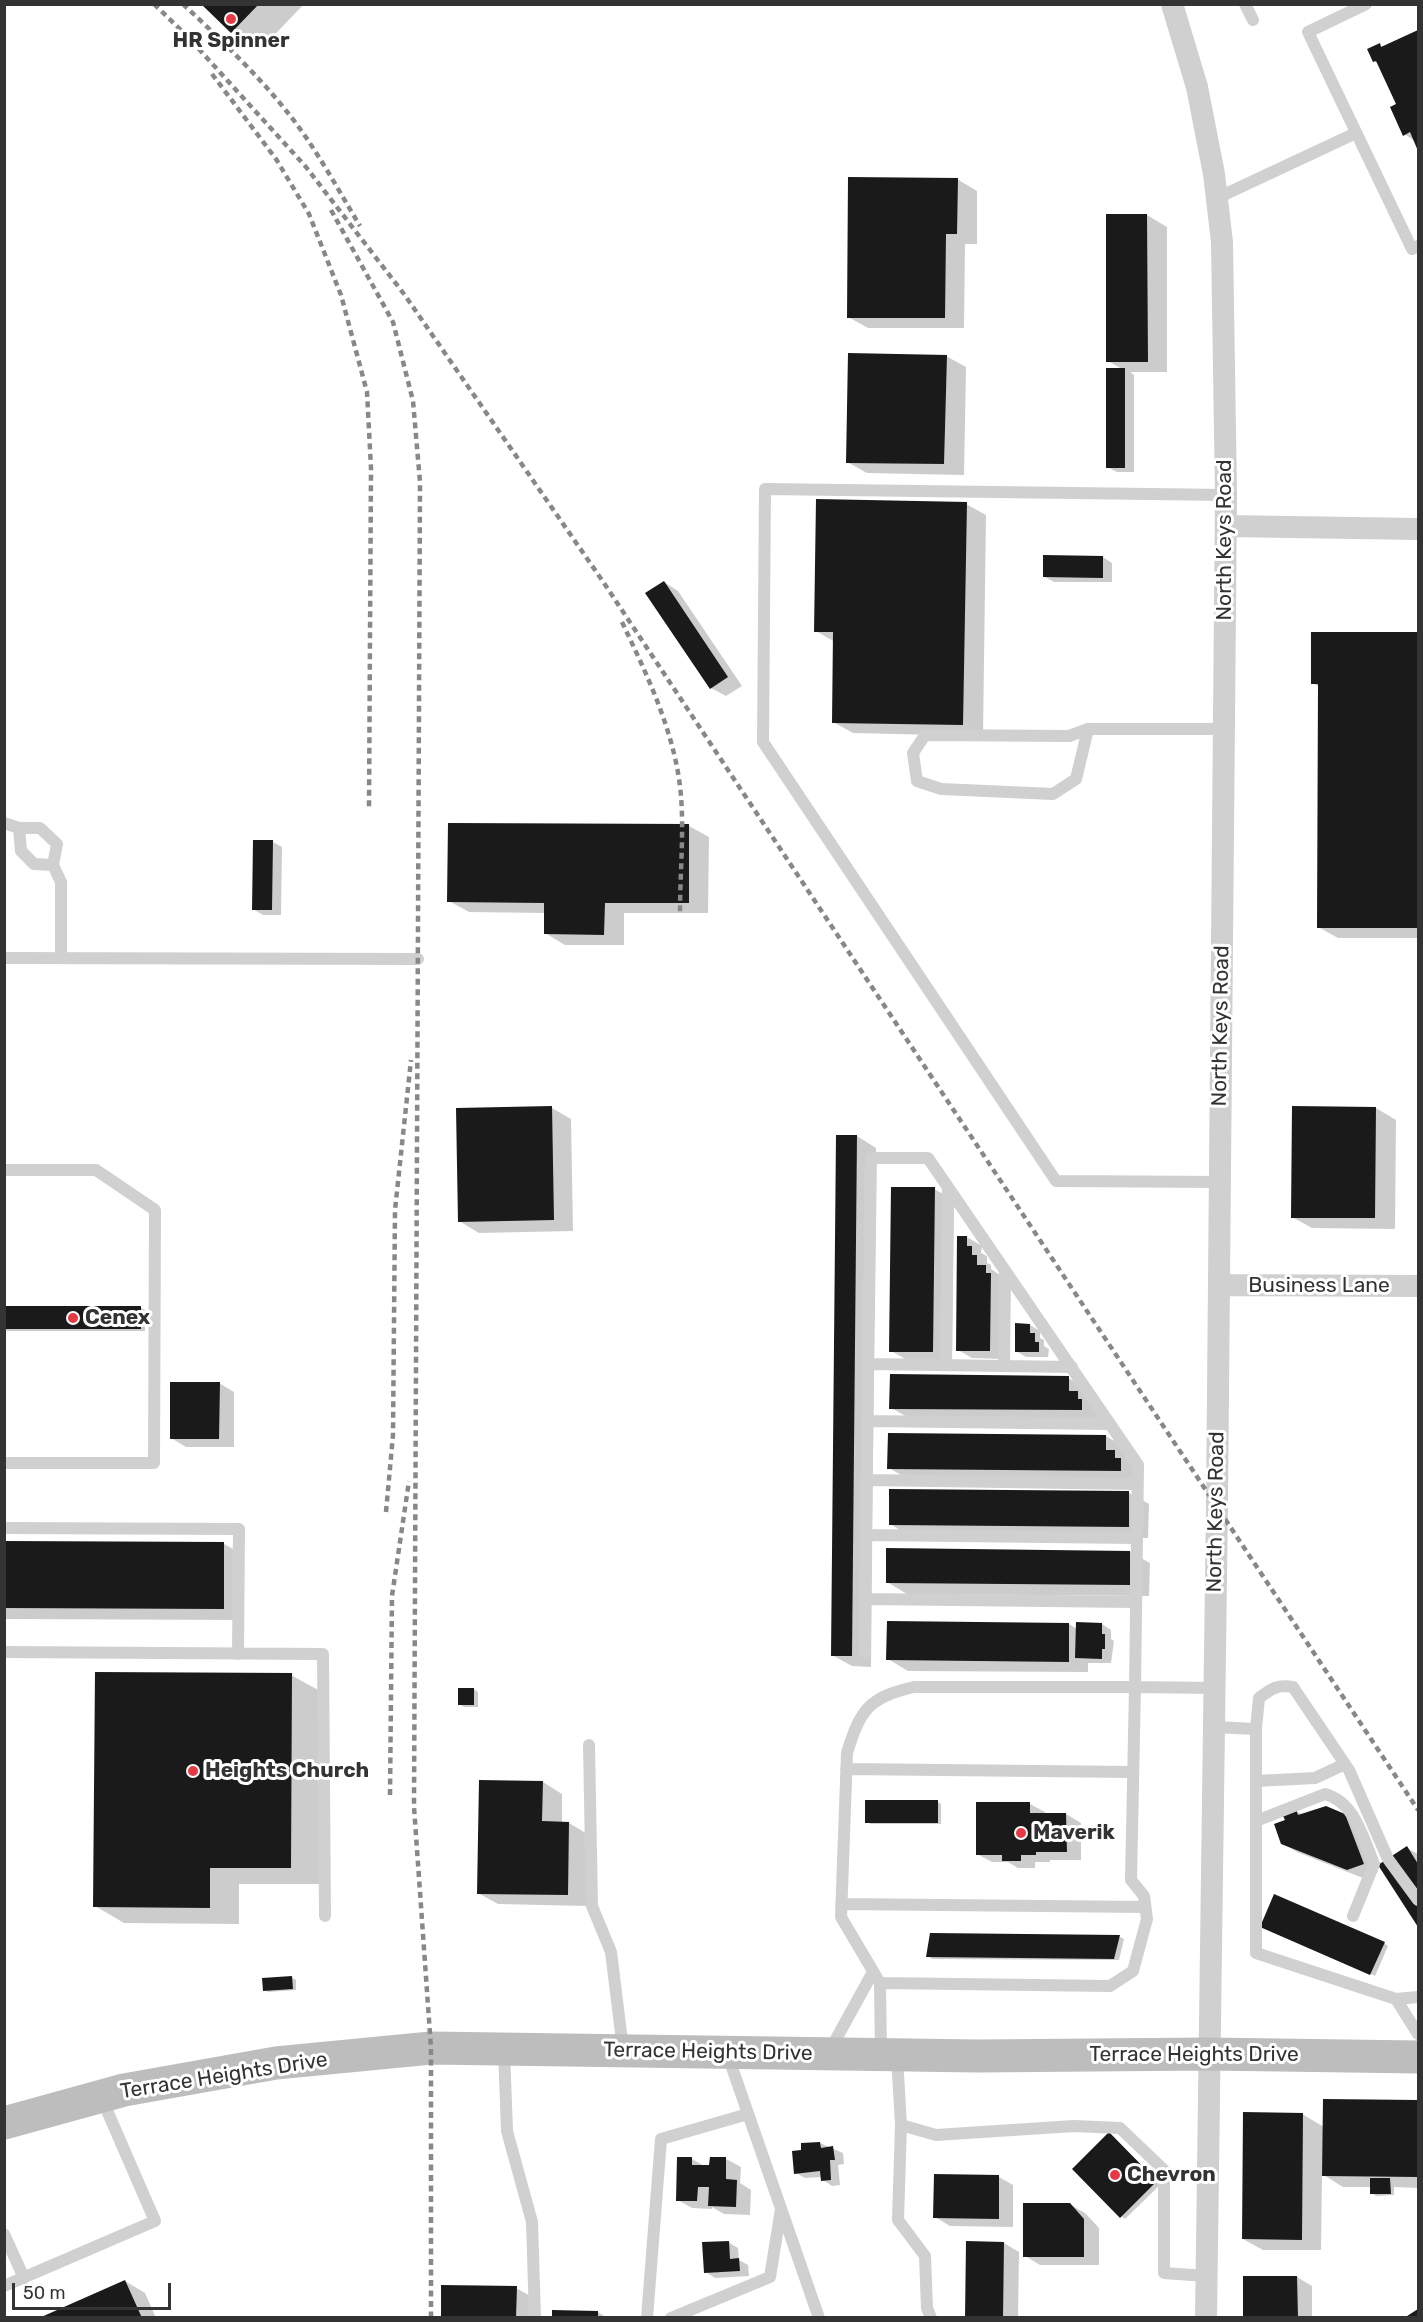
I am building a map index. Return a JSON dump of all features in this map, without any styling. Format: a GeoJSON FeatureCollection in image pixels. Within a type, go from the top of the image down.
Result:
{"type":"FeatureCollection","features":[{"type":"Feature","properties":{"kind":"main road","name":"Terrace Heights Drive"},"geometry":{"type":"LineString","coordinates":[[4,2123],[124,2091],[276,2063],[432,2048],[889,2055],[1208,2054],[1419,2057]]}},
{"type":"Feature","properties":{"kind":"street","name":"North Keys Road"},"geometry":{"type":"LineString","coordinates":[[1172,4],[1197,87],[1217,198],[1222,242],[1226,495],[1206,2318]]}},
{"type":"Feature","properties":{"kind":"street"},"geometry":{"type":"LineString","coordinates":[[1226,526],[1419,529]]}},
{"type":"Feature","properties":{"kind":"street","name":"Business Lane"},"geometry":{"type":"LineString","coordinates":[[1219,1285],[1419,1287]]}},
{"type":"Feature","properties":{"kind":"lane"},"geometry":{"type":"LineString","coordinates":[[1245,4],[1252,20]]}},
{"type":"Feature","properties":{"kind":"lane"},"geometry":{"type":"LineString","coordinates":[[1366,4],[1308,32],[1412,249],[1419,246]]}},
{"type":"Feature","properties":{"kind":"lane"},"geometry":{"type":"LineString","coordinates":[[1217,198],[1356,133]]}},
{"type":"Feature","properties":{"kind":"lane"},"geometry":{"type":"LineString","coordinates":[[1220,1182],[1056,1181],[763,742],[765,489],[1226,495]]}},
{"type":"Feature","properties":{"kind":"lane"},"geometry":{"type":"LineString","coordinates":[[1088,729],[1076,779],[1053,794],[941,789],[917,781],[913,753],[925,735],[1069,736],[1088,729],[1224,729]]}},
{"type":"Feature","properties":{"kind":"lane"},"geometry":{"type":"LineString","coordinates":[[4,823],[19,828],[40,828],[57,844],[53,865],[61,882],[61,958]]}},
{"type":"Feature","properties":{"kind":"lane"},"geometry":{"type":"LineString","coordinates":[[19,828],[21,851],[34,864],[53,865]]}},
{"type":"Feature","properties":{"kind":"lane"},"geometry":{"type":"LineString","coordinates":[[4,958],[418,959]]}},
{"type":"Feature","properties":{"kind":"lane"},"geometry":{"type":"LineString","coordinates":[[865,1652],[871,1158],[928,1158],[1137,1465],[1131,1880],[1144,1896],[1147,1919],[1133,1971],[1110,1986],[880,1983]]}},
{"type":"Feature","properties":{"kind":"lane"},"geometry":{"type":"LineString","coordinates":[[4,1170],[96,1170],[155,1210],[154,1463],[4,1463]]}},
{"type":"Feature","properties":{"kind":"lane"},"geometry":{"type":"LineString","coordinates":[[946,1365],[948,1187]]}},
{"type":"Feature","properties":{"kind":"lane"},"geometry":{"type":"LineString","coordinates":[[1004,1366],[1005,1273]]}},
{"type":"Feature","properties":{"kind":"lane"},"geometry":{"type":"LineString","coordinates":[[869,1364],[1072,1367]]}},
{"type":"Feature","properties":{"kind":"lane"},"geometry":{"type":"LineString","coordinates":[[868,1421],[1109,1425]]}},
{"type":"Feature","properties":{"kind":"lane"},"geometry":{"type":"LineString","coordinates":[[867,1480],[1137,1484]]}},
{"type":"Feature","properties":{"kind":"lane"},"geometry":{"type":"LineString","coordinates":[[4,1527],[238,1529],[238,1654]]}},
{"type":"Feature","properties":{"kind":"lane"},"geometry":{"type":"LineString","coordinates":[[866,1535],[1137,1538]]}},
{"type":"Feature","properties":{"kind":"lane"},"geometry":{"type":"LineString","coordinates":[[866,1599],[1136,1602]]}},
{"type":"Feature","properties":{"kind":"lane"},"geometry":{"type":"LineString","coordinates":[[4,1652],[323,1654],[325,1916]]}},
{"type":"Feature","properties":{"kind":"lane"},"geometry":{"type":"LineString","coordinates":[[1419,1900],[1388,1859],[1345,1764],[1293,1687],[1281,1685],[1259,1698],[1256,1729],[1256,1953],[1396,1999],[1419,1997]]}},
{"type":"Feature","properties":{"kind":"lane"},"geometry":{"type":"LineString","coordinates":[[931,2318],[927,2308],[925,2256],[898,2220],[901,2125],[880,1983],[841,1917],[847,1753],[854,1730],[867,1708],[888,1692],[914,1686],[1214,1688]]}},
{"type":"Feature","properties":{"kind":"lane"},"geometry":{"type":"LineString","coordinates":[[1213,1727],[1256,1729]]}},
{"type":"Feature","properties":{"kind":"lane"},"geometry":{"type":"LineString","coordinates":[[590,1745],[592,1906],[611,1952],[623,2051]]}},
{"type":"Feature","properties":{"kind":"lane"},"geometry":{"type":"LineString","coordinates":[[1256,1781],[1315,1778],[1345,1764]]}},
{"type":"Feature","properties":{"kind":"lane"},"geometry":{"type":"LineString","coordinates":[[846,1769],[1133,1772]]}},
{"type":"Feature","properties":{"kind":"lane"},"geometry":{"type":"LineString","coordinates":[[1256,1821],[1325,1794],[1335,1797],[1351,1812],[1374,1864],[1353,1917]]}},
{"type":"Feature","properties":{"kind":"lane"},"geometry":{"type":"LineString","coordinates":[[841,1904],[1145,1907]]}},
{"type":"Feature","properties":{"kind":"lane"},"geometry":{"type":"LineString","coordinates":[[828,2054],[873,1972]]}},
{"type":"Feature","properties":{"kind":"lane"},"geometry":{"type":"LineString","coordinates":[[1396,1999],[1419,2034]]}},
{"type":"Feature","properties":{"kind":"lane"},"geometry":{"type":"LineString","coordinates":[[504,2049],[507,2131],[532,2222],[535,2318]]}},
{"type":"Feature","properties":{"kind":"lane"},"geometry":{"type":"LineString","coordinates":[[727,2052],[819,2318]]}},
{"type":"Feature","properties":{"kind":"lane"},"geometry":{"type":"LineString","coordinates":[[4,2286],[155,2221],[101,2097]]}},
{"type":"Feature","properties":{"kind":"lane"},"geometry":{"type":"LineString","coordinates":[[647,2318],[661,2139],[748,2114]]}},
{"type":"Feature","properties":{"kind":"lane"},"geometry":{"type":"LineString","coordinates":[[901,2125],[936,2135],[1074,2126],[1120,2128],[1164,2170],[1164,2273],[1206,2276]]}},
{"type":"Feature","properties":{"kind":"lane"},"geometry":{"type":"LineString","coordinates":[[671,2318],[770,2277],[781,2208]]}},
{"type":"Feature","properties":{"kind":"lane"},"geometry":{"type":"LineString","coordinates":[[4,2234],[24,2278]]}},
{"type":"Feature","properties":{"kind":"building","name":"HR Spinner"},"geometry":{"type":"Polygon","coordinates":[[[201,4],[259,4],[231,33],[201,4]]]}},
{"type":"Feature","properties":{"kind":"building"},"geometry":{"type":"Polygon","coordinates":[[[1418,30],[1418,151],[1410,132],[1403,136],[1390,107],[1396,104],[1376,61],[1373,62],[1367,49],[1380,43],[1381,47],[1418,30]]]}},
{"type":"Feature","properties":{"kind":"building"},"geometry":{"type":"Polygon","coordinates":[[[848,177],[958,178],[957,234],[946,234],[945,318],[847,318],[848,177]]]}},
{"type":"Feature","properties":{"kind":"building"},"geometry":{"type":"Polygon","coordinates":[[[1106,214],[1147,214],[1148,362],[1106,362],[1106,214]]]}},
{"type":"Feature","properties":{"kind":"building"},"geometry":{"type":"Polygon","coordinates":[[[848,353],[947,355],[944,464],[846,463],[848,353]]]}},
{"type":"Feature","properties":{"kind":"building"},"geometry":{"type":"Polygon","coordinates":[[[1106,368],[1125,368],[1125,468],[1106,468],[1106,368]]]}},
{"type":"Feature","properties":{"kind":"building"},"geometry":{"type":"Polygon","coordinates":[[[816,499],[967,502],[963,725],[832,723],[833,632],[814,632],[816,499]]]}},
{"type":"Feature","properties":{"kind":"building"},"geometry":{"type":"Polygon","coordinates":[[[1043,555],[1103,556],[1103,578],[1043,577],[1043,555]]]}},
{"type":"Feature","properties":{"kind":"building"},"geometry":{"type":"Polygon","coordinates":[[[664,581],[728,677],[710,689],[645,593],[664,581]]]}},
{"type":"Feature","properties":{"kind":"building"},"geometry":{"type":"Polygon","coordinates":[[[1311,632],[1418,632],[1418,928],[1317,928],[1318,684],[1311,684],[1311,632]]]}},
{"type":"Feature","properties":{"kind":"building"},"geometry":{"type":"Polygon","coordinates":[[[448,823],[689,824],[689,903],[605,903],[604,935],[544,934],[544,903],[447,902],[448,823]]]}},
{"type":"Feature","properties":{"kind":"building"},"geometry":{"type":"Polygon","coordinates":[[[253,840],[273,840],[272,910],[252,910],[253,840]]]}},
{"type":"Feature","properties":{"kind":"building"},"geometry":{"type":"Polygon","coordinates":[[[552,1106],[554,1220],[458,1222],[456,1108],[552,1106]]]}},
{"type":"Feature","properties":{"kind":"building"},"geometry":{"type":"Polygon","coordinates":[[[1292,1106],[1376,1107],[1375,1218],[1291,1218],[1292,1106]]]}},
{"type":"Feature","properties":{"kind":"building"},"geometry":{"type":"Polygon","coordinates":[[[836,1135],[857,1135],[852,1656],[831,1656],[836,1135]]]}},
{"type":"Feature","properties":{"kind":"building"},"geometry":{"type":"Polygon","coordinates":[[[891,1187],[935,1187],[933,1352],[889,1352],[891,1187]]]}},
{"type":"Feature","properties":{"kind":"building"},"geometry":{"type":"Polygon","coordinates":[[[957,1236],[967,1236],[967,1246],[972,1246],[972,1255],[977,1255],[977,1265],[986,1265],[986,1273],[991,1273],[990,1351],[956,1351],[957,1236]]]}},
{"type":"Feature","properties":{"kind":"building","name":"Cenex"},"geometry":{"type":"Polygon","coordinates":[[[4,1306],[141,1306],[141,1329],[4,1329],[4,1306]]]}},
{"type":"Feature","properties":{"kind":"building"},"geometry":{"type":"Polygon","coordinates":[[[1015,1323],[1030,1324],[1030,1333],[1035,1333],[1035,1342],[1039,1342],[1039,1352],[1015,1352],[1015,1323]]]}},
{"type":"Feature","properties":{"kind":"building"},"geometry":{"type":"Polygon","coordinates":[[[890,1374],[1069,1376],[1069,1391],[1078,1391],[1078,1399],[1082,1399],[1082,1410],[889,1409],[890,1374]]]}},
{"type":"Feature","properties":{"kind":"building"},"geometry":{"type":"Polygon","coordinates":[[[170,1382],[220,1382],[219,1439],[170,1439],[170,1382]]]}},
{"type":"Feature","properties":{"kind":"building"},"geometry":{"type":"Polygon","coordinates":[[[888,1433],[1106,1435],[1106,1450],[1115,1450],[1115,1458],[1121,1458],[1121,1471],[887,1469],[888,1433]]]}},
{"type":"Feature","properties":{"kind":"building"},"geometry":{"type":"Polygon","coordinates":[[[889,1489],[1129,1491],[1129,1527],[889,1525],[889,1489]]]}},
{"type":"Feature","properties":{"kind":"building"},"geometry":{"type":"Polygon","coordinates":[[[4,1541],[224,1542],[224,1609],[4,1608],[4,1541]]]}},
{"type":"Feature","properties":{"kind":"building"},"geometry":{"type":"Polygon","coordinates":[[[886,1548],[1130,1551],[1130,1585],[886,1583],[886,1548]]]}},
{"type":"Feature","properties":{"kind":"building"},"geometry":{"type":"Polygon","coordinates":[[[887,1621],[1069,1623],[1069,1662],[886,1660],[887,1621]]]}},
{"type":"Feature","properties":{"kind":"building"},"geometry":{"type":"Polygon","coordinates":[[[1076,1622],[1102,1623],[1105,1649],[1102,1649],[1102,1659],[1075,1658],[1076,1622]]]}},
{"type":"Feature","properties":{"kind":"building","name":"Heights Church"},"geometry":{"type":"Polygon","coordinates":[[[95,1672],[292,1673],[291,1868],[210,1868],[210,1908],[93,1907],[95,1672]]]}},
{"type":"Feature","properties":{"kind":"building"},"geometry":{"type":"Polygon","coordinates":[[[458,1688],[474,1688],[474,1705],[458,1705],[458,1688]]]}},
{"type":"Feature","properties":{"kind":"building"},"geometry":{"type":"Polygon","coordinates":[[[479,1780],[543,1781],[542,1821],[569,1822],[568,1895],[477,1894],[479,1780]]]}},
{"type":"Feature","properties":{"kind":"building"},"geometry":{"type":"Polygon","coordinates":[[[865,1800],[938,1800],[938,1823],[865,1823],[865,1800]]]}},
{"type":"Feature","properties":{"kind":"building","name":"Maverik"},"geometry":{"type":"Polygon","coordinates":[[[976,1802],[1030,1802],[1030,1813],[1066,1813],[1067,1852],[1036,1852],[1036,1855],[1021,1855],[1021,1861],[1002,1861],[1002,1855],[976,1855],[976,1802]]]}},
{"type":"Feature","properties":{"kind":"building"},"geometry":{"type":"Polygon","coordinates":[[[1326,1806],[1345,1814],[1364,1864],[1347,1870],[1281,1844],[1274,1824],[1285,1820],[1282,1814],[1296,1809],[1298,1815],[1326,1806]]]}},
{"type":"Feature","properties":{"kind":"building"},"geometry":{"type":"Polygon","coordinates":[[[1407,1846],[1418,1864],[1418,1927],[1378,1865],[1407,1846]]]}},
{"type":"Feature","properties":{"kind":"building"},"geometry":{"type":"Polygon","coordinates":[[[1274,1894],[1385,1942],[1370,1975],[1260,1927],[1274,1894]]]}},
{"type":"Feature","properties":{"kind":"building"},"geometry":{"type":"Polygon","coordinates":[[[930,1933],[1120,1935],[1114,1959],[926,1957],[930,1933]]]}},
{"type":"Feature","properties":{"kind":"building"},"geometry":{"type":"Polygon","coordinates":[[[292,1976],[293,1989],[263,1991],[262,1978],[292,1976]]]}},
{"type":"Feature","properties":{"kind":"building"},"geometry":{"type":"Polygon","coordinates":[[[1323,2099],[1418,2100],[1418,2177],[1322,2176],[1323,2099]]]}},
{"type":"Feature","properties":{"kind":"building"},"geometry":{"type":"Polygon","coordinates":[[[1243,2112],[1303,2113],[1302,2240],[1242,2239],[1243,2112]]]}},
{"type":"Feature","properties":{"kind":"building","name":"Chevron"},"geometry":{"type":"Polygon","coordinates":[[[1109,2132],[1157,2181],[1120,2218],[1072,2169],[1109,2132]]]}},
{"type":"Feature","properties":{"kind":"building"},"geometry":{"type":"Polygon","coordinates":[[[820,2142],[821,2148],[833,2146],[835,2160],[830,2160],[831,2180],[821,2181],[820,2171],[794,2174],[792,2151],[801,2150],[801,2143],[820,2142]]]}},
{"type":"Feature","properties":{"kind":"building"},"geometry":{"type":"Polygon","coordinates":[[[677,2157],[692,2157],[692,2165],[709,2165],[710,2157],[726,2157],[726,2179],[737,2180],[736,2207],[708,2206],[709,2187],[698,2187],[697,2201],[676,2201],[677,2157]]]}},
{"type":"Feature","properties":{"kind":"building"},"geometry":{"type":"Polygon","coordinates":[[[934,2174],[999,2175],[999,2219],[933,2218],[934,2174]]]}},
{"type":"Feature","properties":{"kind":"building"},"geometry":{"type":"Polygon","coordinates":[[[1370,2178],[1390,2178],[1391,2194],[1370,2194],[1370,2178]]]}},
{"type":"Feature","properties":{"kind":"building"},"geometry":{"type":"Polygon","coordinates":[[[1023,2203],[1070,2203],[1084,2219],[1084,2257],[1023,2257],[1023,2203]]]}},
{"type":"Feature","properties":{"kind":"building"},"geometry":{"type":"Polygon","coordinates":[[[729,2241],[730,2259],[739,2258],[740,2271],[704,2273],[702,2242],[729,2241]]]}},
{"type":"Feature","properties":{"kind":"building"},"geometry":{"type":"Polygon","coordinates":[[[966,2241],[1004,2242],[1003,2318],[965,2318],[966,2241]]]}},
{"type":"Feature","properties":{"kind":"building"},"geometry":{"type":"Polygon","coordinates":[[[1243,2276],[1297,2276],[1298,2318],[1243,2318],[1243,2276]]]}},
{"type":"Feature","properties":{"kind":"building"},"geometry":{"type":"Polygon","coordinates":[[[125,2280],[142,2318],[39,2318],[125,2280]]]}},
{"type":"Feature","properties":{"kind":"building"},"geometry":{"type":"Polygon","coordinates":[[[441,2285],[517,2286],[516,2318],[441,2318],[441,2285]]]}},
{"type":"Feature","properties":{"kind":"building"},"geometry":{"type":"Polygon","coordinates":[[[1418,2309],[1418,2318],[1404,2318],[1418,2309]]]}},
{"type":"Feature","properties":{"kind":"building"},"geometry":{"type":"Polygon","coordinates":[[[552,2310],[598,2311],[598,2318],[552,2318],[552,2310]]]}},
{"type":"Feature","properties":{"kind":"railway"},"geometry":{"type":"LineString","coordinates":[[154,4],[187,36],[306,167],[404,294],[604,583],[1418,1810]]}},
{"type":"Feature","properties":{"kind":"railway"},"geometry":{"type":"LineString","coordinates":[[183,4],[277,99],[317,154],[360,226]]}},
{"type":"Feature","properties":{"kind":"railway"},"geometry":{"type":"LineString","coordinates":[[212,74],[276,159],[309,214],[341,295],[367,392],[371,468],[369,808]]}},
{"type":"Feature","properties":{"kind":"railway"},"geometry":{"type":"LineString","coordinates":[[331,210],[393,322],[413,401],[420,482],[414,1807],[431,2048],[431,2318]]}},
{"type":"Feature","properties":{"kind":"railway"},"geometry":{"type":"LineString","coordinates":[[622,622],[659,707],[678,773],[682,825],[680,912]]}},
{"type":"Feature","properties":{"kind":"railway"},"geometry":{"type":"LineString","coordinates":[[386,1512],[393,1435],[395,1210],[411,1060]]}},
{"type":"Feature","properties":{"kind":"railway"},"geometry":{"type":"LineString","coordinates":[[390,1795],[392,1596],[409,1481]]}},
{"type":"Feature","properties":{"kind":"place","name":"HR Spinner"},"geometry":{"type":"Point","coordinates":[231,19]}},
{"type":"Feature","properties":{"kind":"place","name":"Cenex"},"geometry":{"type":"Point","coordinates":[73,1318]}},
{"type":"Feature","properties":{"kind":"place","name":"Heights Church"},"geometry":{"type":"Point","coordinates":[193,1771]}},
{"type":"Feature","properties":{"kind":"place","name":"Maverik"},"geometry":{"type":"Point","coordinates":[1021,1833]}},
{"type":"Feature","properties":{"kind":"place","name":"Chevron"},"geometry":{"type":"Point","coordinates":[1115,2175]}}]}
